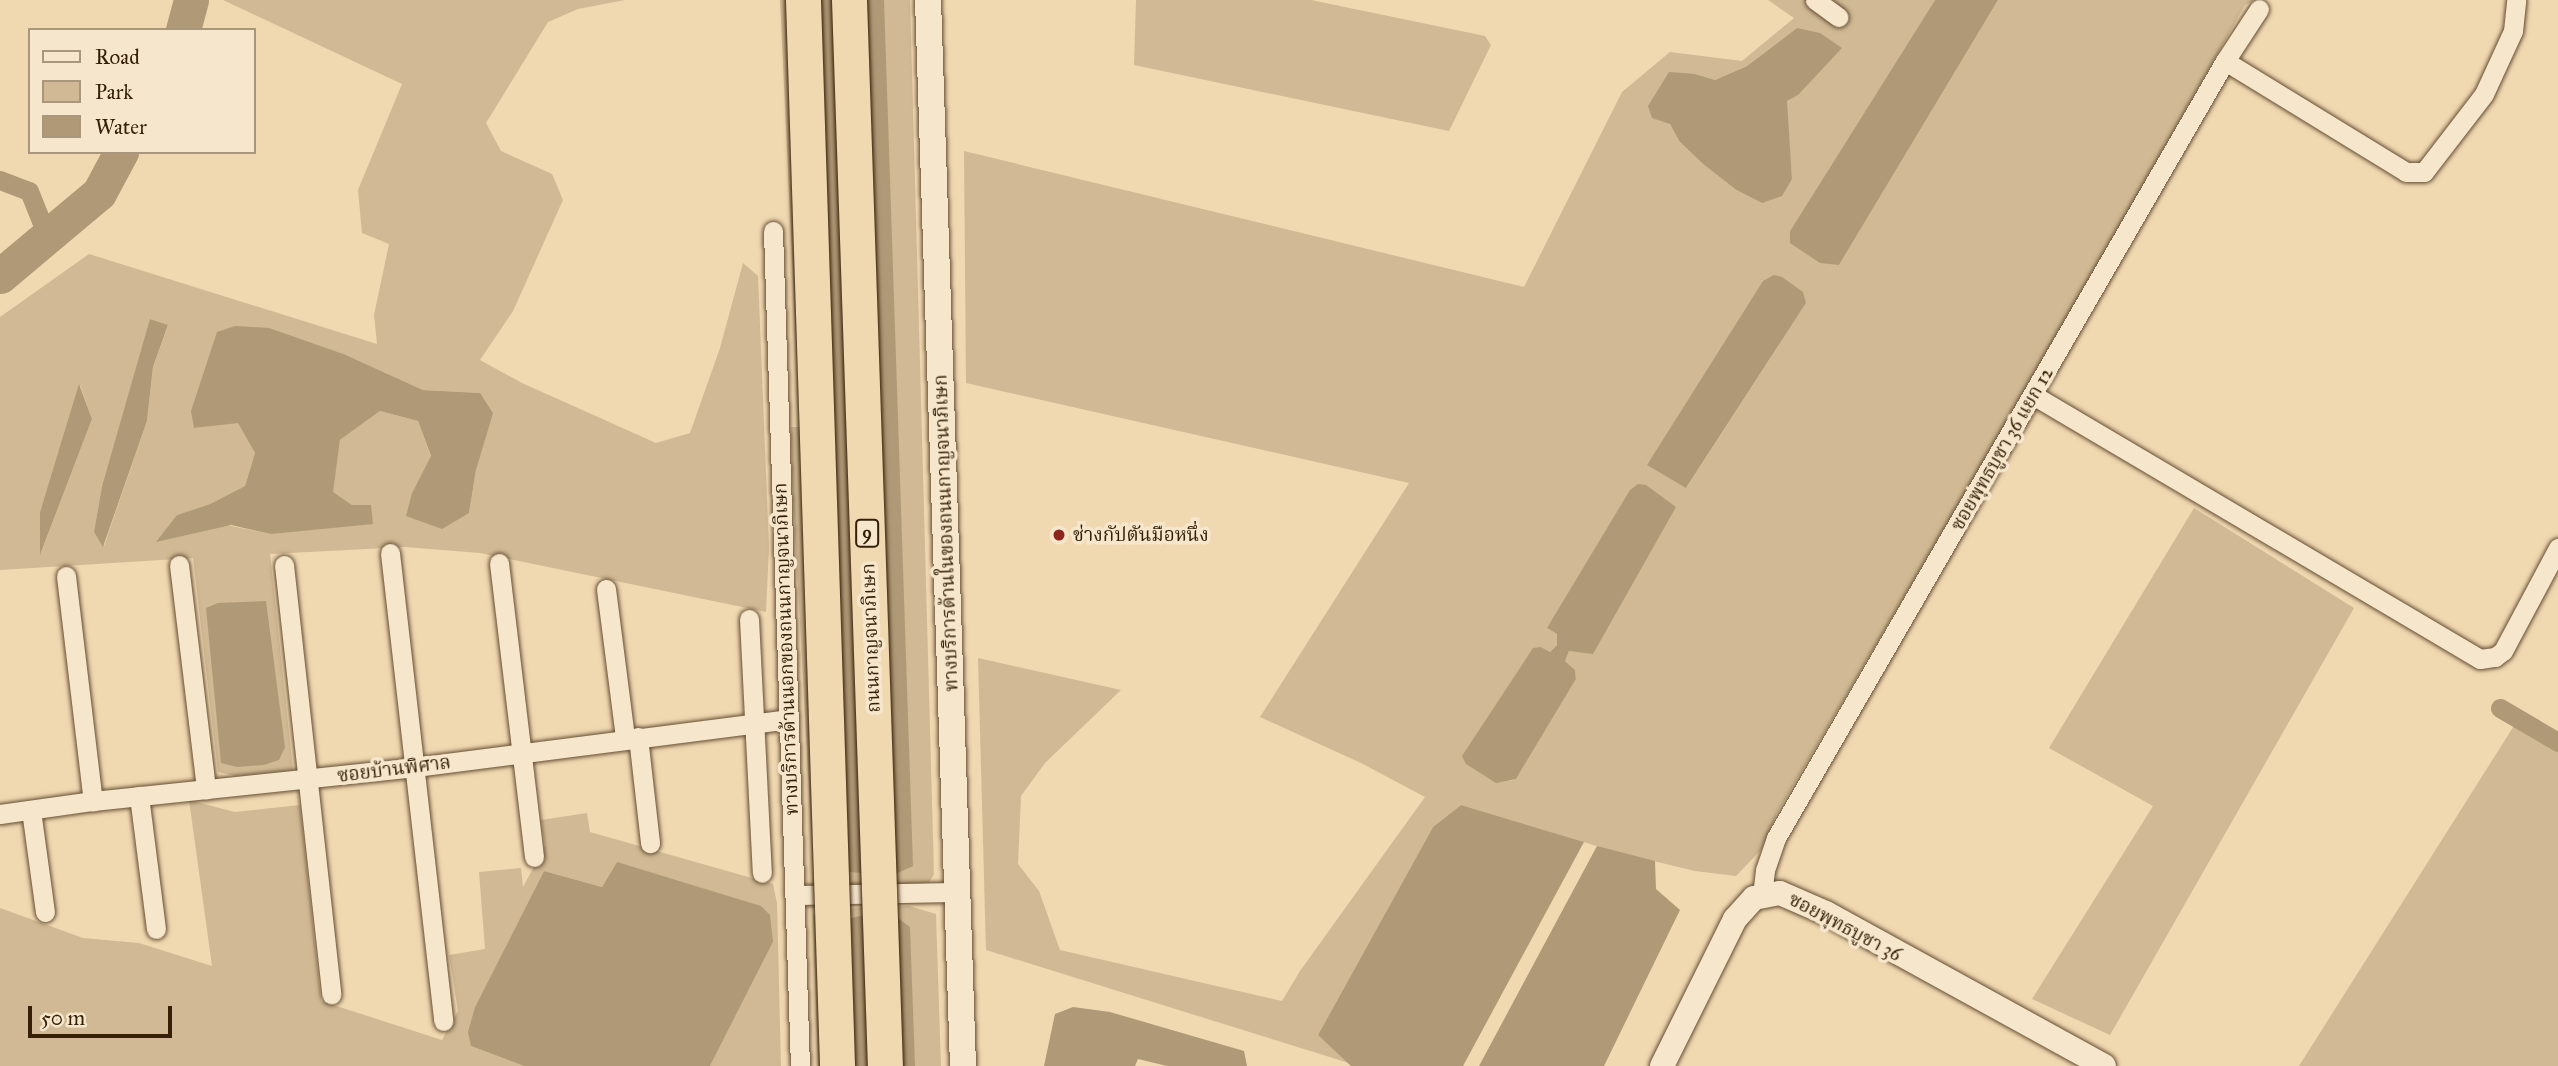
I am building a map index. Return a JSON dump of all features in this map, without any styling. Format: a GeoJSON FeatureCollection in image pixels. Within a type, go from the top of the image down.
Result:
{"type":"FeatureCollection","features":[{"type":"Feature","properties":{"kind":"highway"},"geometry":{"type":"LineString","coordinates":[[803,0],[837,1066]]}},
{"type":"Feature","properties":{"kind":"highway","name":"ถนนกาญจนาภิเษก"},"geometry":{"type":"LineString","coordinates":[[849,0],[885,1066]]}},
{"type":"Feature","properties":{"kind":"main road","name":"ทางบริการด้านในของถนนกาญจนาภิเษก"},"geometry":{"type":"LineString","coordinates":[[928,0],[963,1066]]}},
{"type":"Feature","properties":{"kind":"street"},"geometry":{"type":"LineString","coordinates":[[1815,0],[1838,17]]}},
{"type":"Feature","properties":{"kind":"street"},"geometry":{"type":"LineString","coordinates":[[2225,61],[2406,172],[2424,172],[2484,94],[2513,31],[2516,0]]}},
{"type":"Feature","properties":{"kind":"street","name":"ซอยพุทธบูชา 36 แยก 12"},"geometry":{"type":"LineString","coordinates":[[1762,895],[1765,870],[1776,838],[2225,61],[2259,9]]}},
{"type":"Feature","properties":{"kind":"street","name":"ทางบริการด้านนอกของถนนกาญจนาภิเษก"},"geometry":{"type":"LineString","coordinates":[[774,232],[800,1066]]}},
{"type":"Feature","properties":{"kind":"street"},"geometry":{"type":"LineString","coordinates":[[2033,395],[2480,660],[2495,657],[2503,651],[2558,548]]}},
{"type":"Feature","properties":{"kind":"street"},"geometry":{"type":"LineString","coordinates":[[390,553],[443,1021]]}},
{"type":"Feature","properties":{"kind":"street"},"geometry":{"type":"LineString","coordinates":[[499,564],[534,856]]}},
{"type":"Feature","properties":{"kind":"street"},"geometry":{"type":"LineString","coordinates":[[179,565],[206,789]]}},
{"type":"Feature","properties":{"kind":"street"},"geometry":{"type":"LineString","coordinates":[[284,565],[331,994]]}},
{"type":"Feature","properties":{"kind":"street"},"geometry":{"type":"LineString","coordinates":[[66,576],[93,800]]}},
{"type":"Feature","properties":{"kind":"street"},"geometry":{"type":"LineString","coordinates":[[606,589],[650,843]]}},
{"type":"Feature","properties":{"kind":"street"},"geometry":{"type":"LineString","coordinates":[[749,619],[762,873]]}},
{"type":"Feature","properties":{"kind":"street","name":"ซอยบ้านพิศาล"},"geometry":{"type":"LineString","coordinates":[[0,814],[93,800],[415,767],[788,719]]}},
{"type":"Feature","properties":{"kind":"street"},"geometry":{"type":"LineString","coordinates":[[139,796],[156,929]]}},
{"type":"Feature","properties":{"kind":"street"},"geometry":{"type":"LineString","coordinates":[[32,810],[45,912]]}},
{"type":"Feature","properties":{"kind":"street"},"geometry":{"type":"LineString","coordinates":[[795,895],[957,892]]}},
{"type":"Feature","properties":{"kind":"street","name":"ซอยพุทธบูชา 36"},"geometry":{"type":"LineString","coordinates":[[1662,1066],[1735,919],[1745,905],[1762,895],[1780,893],[1826,913],[2104,1066]]}},
{"type":"Feature","properties":{"kind":"green space"},"geometry":{"type":"Polygon","coordinates":[[[223,0],[625,0],[578,9],[548,22],[486,123],[501,151],[552,174],[563,200],[513,311],[480,360],[522,383],[656,443],[690,433],[720,348],[743,263],[758,276],[769,547],[766,612],[480,553],[405,547],[270,554],[293,770],[236,776],[218,772],[193,558],[0,570],[0,317],[89,254],[377,344],[374,315],[389,244],[362,233],[358,190],[402,84],[223,0]],[[151,319],[102,486],[94,532],[104,546],[147,421],[153,367],[168,326],[151,319]],[[346,355],[194,428],[238,422],[255,453],[245,486],[210,504],[177,515],[271,534],[371,506],[352,505],[332,492],[340,440],[380,411],[418,421],[431,457],[412,493],[469,513],[476,470],[480,393],[423,390],[346,355]],[[80,385],[40,512],[41,553],[92,419],[80,385]]]}},
{"type":"Feature","properties":{"kind":"green space"},"geometry":{"type":"Polygon","coordinates":[[[780,0],[910,0],[934,874],[929,883],[904,887],[814,883],[792,476],[791,427],[800,427],[780,0]]]}},
{"type":"Feature","properties":{"kind":"green space"},"geometry":{"type":"Polygon","coordinates":[[[1136,0],[1311,0],[1485,36],[1491,45],[1449,131],[1134,65],[1136,0]]]}},
{"type":"Feature","properties":{"kind":"green space"},"geometry":{"type":"Polygon","coordinates":[[[1768,0],[1935,0],[1790,231],[1839,265],[1998,0],[2256,0],[2245,5],[2076,304],[1777,813],[1761,850],[1736,876],[1695,871],[1620,853],[1461,805],[1433,827],[1318,1035],[1349,1063],[986,950],[978,658],[1121,690],[1045,763],[1021,796],[1018,864],[1039,891],[1060,950],[1282,1001],[1300,971],[1425,797],[1361,763],[1260,717],[1409,483],[966,383],[964,151],[1524,287],[1622,92],[1670,52],[1742,61],[1794,18],[1768,0]],[[1797,28],[1747,66],[1715,80],[1695,74],[1670,124],[1679,141],[1735,189],[1792,179],[1786,101],[1798,95],[1797,28]],[[1806,303],[1647,464],[1687,487],[1806,303]],[[1676,506],[1547,628],[1557,634],[1557,645],[1550,652],[1541,647],[1509,781],[1516,779],[1576,679],[1575,670],[1565,661],[1569,651],[1593,653],[1676,506]]]}},
{"type":"Feature","properties":{"kind":"green space"},"geometry":{"type":"Polygon","coordinates":[[[2194,508],[2354,608],[2110,1035],[2032,999],[2153,806],[2049,748],[2194,508]]]}},
{"type":"Feature","properties":{"kind":"green space"},"geometry":{"type":"Polygon","coordinates":[[[2517,721],[2558,746],[2558,1066],[2299,1066],[2517,721]]]}},
{"type":"Feature","properties":{"kind":"green space"},"geometry":{"type":"Polygon","coordinates":[[[189,800],[235,812],[300,805],[321,1001],[442,1040],[458,1011],[449,955],[485,949],[479,872],[521,868],[523,887],[545,846],[541,820],[587,813],[590,832],[773,884],[777,903],[781,1066],[710,1066],[773,942],[617,862],[602,887],[544,871],[475,1007],[471,1046],[524,1066],[0,1066],[0,908],[83,938],[139,943],[212,966],[189,800]]]}},
{"type":"Feature","properties":{"kind":"green space"},"geometry":{"type":"Polygon","coordinates":[[[909,906],[936,914],[941,1066],[818,1066],[813,915],[855,908],[909,906]]]}},
{"type":"Feature","properties":{"kind":"water"},"geometry":{"type":"Polygon","coordinates":[[[788,0],[884,0],[913,866],[893,875],[820,870],[788,0]]]}},
{"type":"Feature","properties":{"kind":"water"},"geometry":{"type":"Polygon","coordinates":[[[1935,0],[1998,0],[1839,265],[1820,263],[1790,243],[1790,231],[1935,0]]]}},
{"type":"Feature","properties":{"kind":"water"},"geometry":{"type":"Polygon","coordinates":[[[1797,28],[1820,33],[1842,48],[1798,95],[1787,101],[1792,179],[1782,196],[1762,203],[1735,189],[1703,164],[1679,141],[1670,124],[1652,118],[1648,106],[1669,72],[1695,74],[1715,80],[1747,66],[1797,28]]]}},
{"type":"Feature","properties":{"kind":"water"},"geometry":{"type":"Polygon","coordinates":[[[1774,275],[1782,277],[1803,292],[1806,303],[1686,488],[1647,465],[1763,281],[1774,275]]]}},
{"type":"Feature","properties":{"kind":"water"},"geometry":{"type":"Polygon","coordinates":[[[150,319],[168,325],[153,367],[147,421],[103,547],[94,532],[102,486],[150,319]]]}},
{"type":"Feature","properties":{"kind":"water"},"geometry":{"type":"Polygon","coordinates":[[[235,326],[269,328],[346,355],[423,390],[480,393],[493,413],[476,470],[469,513],[442,529],[406,516],[412,493],[431,456],[418,421],[380,411],[340,440],[333,492],[352,505],[371,505],[373,524],[271,534],[231,525],[156,542],[177,515],[210,504],[245,486],[255,453],[238,423],[194,428],[191,411],[217,332],[235,326]]]}},
{"type":"Feature","properties":{"kind":"water"},"geometry":{"type":"Polygon","coordinates":[[[79,384],[92,419],[40,555],[40,512],[79,384]]]}},
{"type":"Feature","properties":{"kind":"water"},"geometry":{"type":"Polygon","coordinates":[[[1638,484],[1646,485],[1676,507],[1593,654],[1569,651],[1565,661],[1575,670],[1576,679],[1516,779],[1496,783],[1466,764],[1462,756],[1533,648],[1541,647],[1550,652],[1557,645],[1557,634],[1547,628],[1630,490],[1638,484]]]}},
{"type":"Feature","properties":{"kind":"water"},"geometry":{"type":"Polygon","coordinates":[[[266,601],[285,747],[279,760],[264,765],[237,767],[221,763],[206,608],[218,603],[266,601]]]}},
{"type":"Feature","properties":{"kind":"water"},"geometry":{"type":"Polygon","coordinates":[[[1461,805],[1584,842],[1463,1066],[1351,1066],[1318,1035],[1433,827],[1461,805]]]}},
{"type":"Feature","properties":{"kind":"water"},"geometry":{"type":"Polygon","coordinates":[[[1597,846],[1655,861],[1656,889],[1680,910],[1604,1066],[1479,1066],[1597,846]]]}},
{"type":"Feature","properties":{"kind":"water"},"geometry":{"type":"Polygon","coordinates":[[[617,862],[761,906],[770,915],[773,942],[710,1066],[524,1066],[471,1046],[468,1032],[475,1007],[544,871],[602,887],[617,862]]]}},
{"type":"Feature","properties":{"kind":"water"},"geometry":{"type":"Polygon","coordinates":[[[859,916],[895,916],[910,927],[915,1066],[827,1066],[822,927],[859,916]]]}},
{"type":"Feature","properties":{"kind":"water"},"geometry":{"type":"Polygon","coordinates":[[[1073,1007],[1110,1012],[1244,1051],[1247,1066],[1167,1066],[1138,1059],[1135,1066],[1044,1066],[1055,1014],[1073,1007]]]}},
{"type":"Feature","properties":{"kind":"waterway"},"geometry":{"type":"LineString","coordinates":[[184,28],[191,0]]}},
{"type":"Feature","properties":{"kind":"waterway"},"geometry":{"type":"LineString","coordinates":[[0,276],[99,193],[120,154]]}},
{"type":"Feature","properties":{"kind":"waterway"},"geometry":{"type":"LineString","coordinates":[[0,180],[29,191],[47,236]]}},
{"type":"Feature","properties":{"kind":"waterway"},"geometry":{"type":"LineString","coordinates":[[2500,708],[2558,742]]}},
{"type":"Feature","properties":{"kind":"place","name":"ช่างกัปตันมือหนึ่ง"},"geometry":{"type":"Point","coordinates":[1059,535]}}]}
